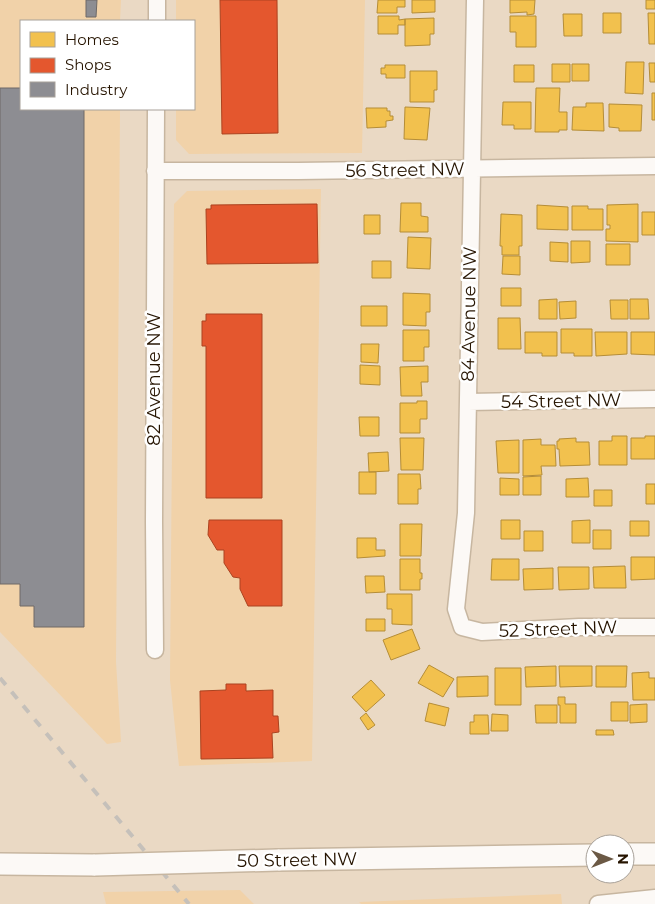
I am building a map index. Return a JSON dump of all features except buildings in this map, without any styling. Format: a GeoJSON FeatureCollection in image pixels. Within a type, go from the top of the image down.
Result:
{"type":"FeatureCollection","features":[{"type":"Feature","properties":{"kind":"main road"},"geometry":{"type":"LineString","coordinates":[[635,854],[655,854]]}},
{"type":"Feature","properties":{"kind":"main road","name":"50 Street NW"},"geometry":{"type":"LineString","coordinates":[[0,864],[95,865],[585,855]]}},
{"type":"Feature","properties":{"kind":"street"},"geometry":{"type":"LineString","coordinates":[[157,0],[157,20]]}},
{"type":"Feature","properties":{"kind":"street","name":"84 Avenue NW"},"geometry":{"type":"LineString","coordinates":[[462,627],[456,609],[466,514],[476,0]]}},
{"type":"Feature","properties":{"kind":"street","name":"82 Avenue NW"},"geometry":{"type":"LineString","coordinates":[[155,650],[156,110]]}},
{"type":"Feature","properties":{"kind":"street","name":"56 Street NW"},"geometry":{"type":"LineString","coordinates":[[155,171],[655,166]]}},
{"type":"Feature","properties":{"kind":"street","name":"54 Street NW"},"geometry":{"type":"LineString","coordinates":[[468,402],[655,399]]}},
{"type":"Feature","properties":{"kind":"street","name":"52 Street NW"},"geometry":{"type":"LineString","coordinates":[[462,627],[482,632],[579,627],[655,627]]}},
{"type":"Feature","properties":{"kind":"street"},"geometry":{"type":"LineString","coordinates":[[598,904],[655,898]]}},
{"type":"Feature","properties":{"kind":"shaded area"},"geometry":{"type":"Polygon","coordinates":[[[0,0],[121,0],[120,20],[20,20],[20,110],[120,110],[116,662],[121,742],[107,744],[0,632],[0,0]]]}},
{"type":"Feature","properties":{"kind":"shaded area"},"geometry":{"type":"Polygon","coordinates":[[[176,0],[365,0],[362,153],[189,154],[176,140],[176,110],[195,110],[195,20],[176,20],[176,0]]]}},
{"type":"Feature","properties":{"kind":"shaded area"},"geometry":{"type":"Polygon","coordinates":[[[321,189],[312,761],[179,766],[170,680],[174,204],[187,191],[321,189]]]}},
{"type":"Feature","properties":{"kind":"shaded area"},"geometry":{"type":"Polygon","coordinates":[[[240,890],[254,904],[106,904],[103,892],[240,890]]]}},
{"type":"Feature","properties":{"kind":"shaded area"},"geometry":{"type":"Polygon","coordinates":[[[561,894],[562,904],[361,904],[359,902],[561,894]]]}},
{"type":"Feature","properties":{"kind":"railway"},"geometry":{"type":"LineString","coordinates":[[0,678],[189,904]]}}]}
